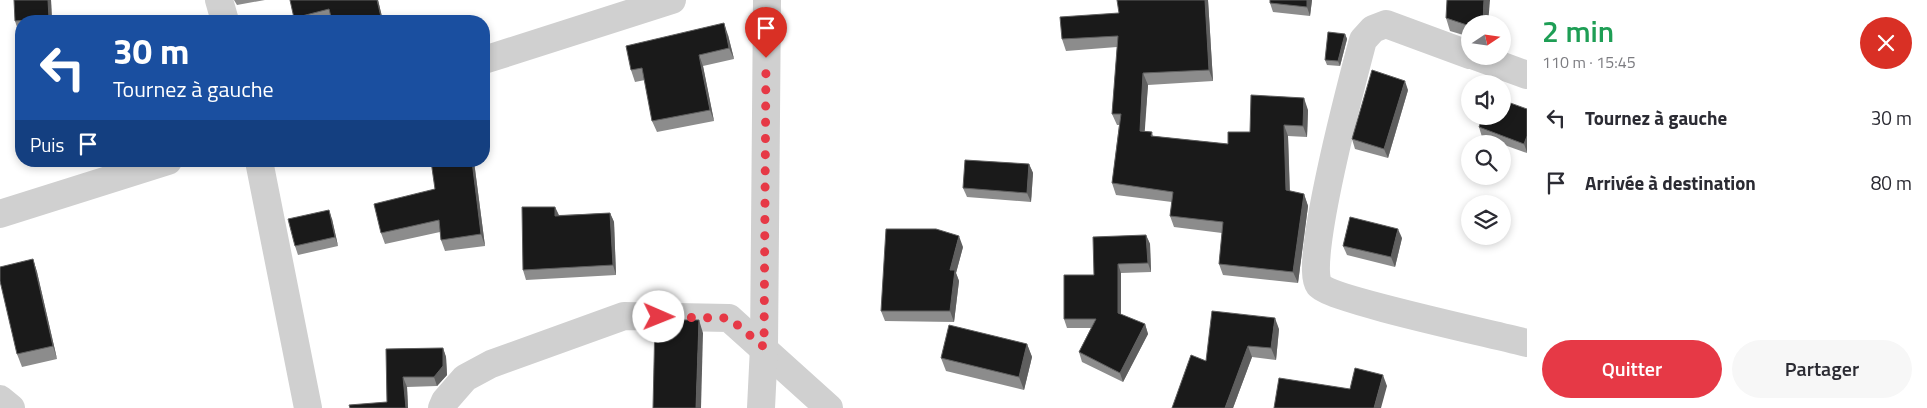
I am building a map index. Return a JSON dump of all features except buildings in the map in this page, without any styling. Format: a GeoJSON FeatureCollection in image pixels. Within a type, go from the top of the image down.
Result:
{"type":"FeatureCollection","features":[{"type":"Feature","properties":{"kind":"street"},"geometry":{"type":"LineString","coordinates":[[219,0],[223,15]]}},
{"type":"Feature","properties":{"kind":"street"},"geometry":{"type":"LineString","coordinates":[[490,58],[672,0]]}},
{"type":"Feature","properties":{"kind":"street"},"geometry":{"type":"LineString","coordinates":[[761,408],[764,347],[767,0]]}},
{"type":"Feature","properties":{"kind":"street"},"geometry":{"type":"LineString","coordinates":[[1461,51],[1386,24],[1373,29],[1363,40],[1320,219],[1316,276],[1319,285],[1328,291],[1382,308],[1527,342]]}},
{"type":"Feature","properties":{"kind":"street"},"geometry":{"type":"LineString","coordinates":[[1500,65],[1527,75]]}},
{"type":"Feature","properties":{"kind":"street"},"geometry":{"type":"LineString","coordinates":[[0,214],[149,167]]}},
{"type":"Feature","properties":{"kind":"street"},"geometry":{"type":"LineString","coordinates":[[260,167],[308,408]]}},
{"type":"Feature","properties":{"kind":"street"},"geometry":{"type":"LineString","coordinates":[[442,408],[445,401],[465,378],[491,364],[624,316],[729,318],[764,347],[829,408]]}},
{"type":"Feature","properties":{"kind":"street"},"geometry":{"type":"LineString","coordinates":[[0,399],[11,408]]}},
{"type":"Feature","properties":{"kind":"route"},"geometry":{"type":"LineString","coordinates":[[659,317],[729,318],[764,347],[766,58]]}}]}
